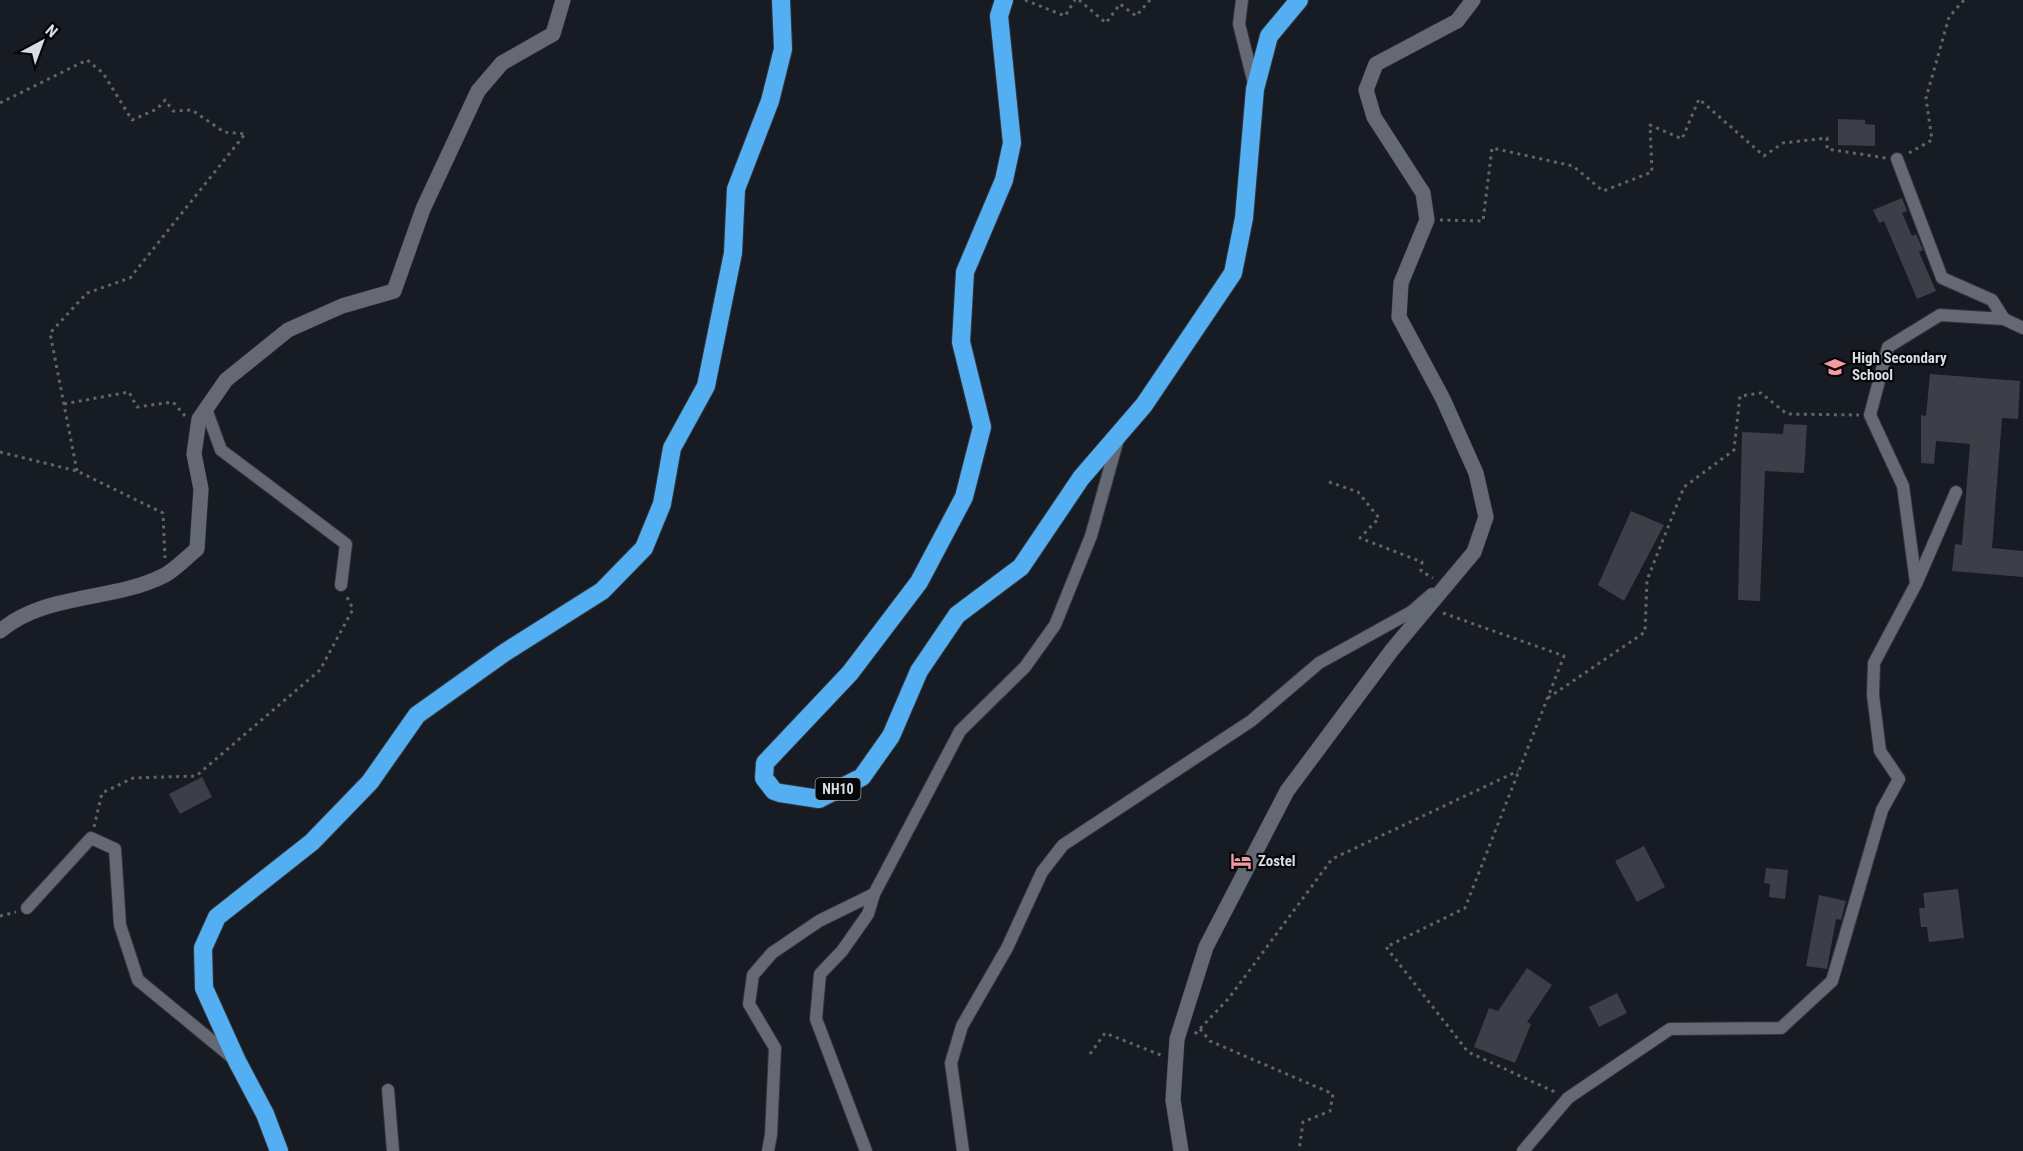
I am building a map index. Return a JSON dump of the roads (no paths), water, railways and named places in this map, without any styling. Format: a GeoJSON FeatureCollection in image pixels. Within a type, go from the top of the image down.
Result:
{"type":"FeatureCollection","features":[{"type":"Feature","properties":{"kind":"highway"},"geometry":{"type":"LineString","coordinates":[[279,1151],[265,1114],[237,1061],[204,988],[204,948],[217,917],[321,834],[370,782],[417,715],[504,653],[602,591],[644,548],[662,504],[672,448],[706,386],[734,254],[736,189],[770,101],[783,49],[781,0]]}},
{"type":"Feature","properties":{"kind":"highway","name":"NH10"},"geometry":{"type":"LineString","coordinates":[[1004,0],[999,16],[1012,143],[1004,180],[965,272],[961,342],[982,426],[964,497],[920,582],[849,673],[765,763],[764,778],[774,791],[819,799],[862,777],[891,736],[920,671],[957,615],[1021,567],[1081,478],[1144,405],[1233,273],[1244,218],[1255,88],[1269,36],[1299,0]]}},
{"type":"Feature","properties":{"kind":"main road"},"geometry":{"type":"LineString","coordinates":[[0,631],[41,608],[129,587],[166,575],[197,549],[201,489],[194,454],[199,419],[226,380],[288,330],[342,306],[394,291],[423,209],[478,91],[502,63],[554,34],[563,0]]}},
{"type":"Feature","properties":{"kind":"main road"},"geometry":{"type":"LineString","coordinates":[[1181,1151],[1173,1100],[1177,1040],[1206,947],[1287,791],[1392,650],[1461,570],[1474,552],[1486,517],[1476,473],[1443,399],[1399,317],[1401,284],[1426,220],[1422,193],[1374,117],[1366,90],[1376,64],[1457,21],[1473,0]]}},
{"type":"Feature","properties":{"kind":"street"},"geometry":{"type":"LineString","coordinates":[[1242,0],[1239,24],[1255,88]]}},
{"type":"Feature","properties":{"kind":"street"},"geometry":{"type":"LineString","coordinates":[[1897,159],[1942,278],[1992,300],[2004,319]]}},
{"type":"Feature","properties":{"kind":"street"},"geometry":{"type":"LineString","coordinates":[[1916,584],[1903,486],[1870,415],[1888,347],[1940,315],[2004,319],[2023,328]]}},
{"type":"Feature","properties":{"kind":"street"},"geometry":{"type":"LineString","coordinates":[[206,409],[221,450],[346,544],[341,585]]}},
{"type":"Feature","properties":{"kind":"street"},"geometry":{"type":"LineString","coordinates":[[866,1151],[816,1019],[820,974],[842,951],[868,914],[874,894],[960,731],[1025,667],[1055,625],[1091,536],[1120,433]]}},
{"type":"Feature","properties":{"kind":"street"},"geometry":{"type":"LineString","coordinates":[[1523,1151],[1568,1098],[1670,1029],[1781,1028],[1832,981],[1882,810],[1899,779],[1880,751],[1873,695],[1874,663],[1916,584],[1956,492]]}},
{"type":"Feature","properties":{"kind":"street"},"geometry":{"type":"LineString","coordinates":[[963,1151],[951,1063],[962,1026],[1007,948],[1041,872],[1063,845],[1251,721],[1319,663],[1411,612],[1461,570]]}},
{"type":"Feature","properties":{"kind":"street"},"geometry":{"type":"LineString","coordinates":[[27,908],[91,838],[115,849],[120,925],[138,980],[237,1061]]}},
{"type":"Feature","properties":{"kind":"street"},"geometry":{"type":"LineString","coordinates":[[768,1151],[775,1048],[749,1004],[753,975],[772,953],[819,921],[874,894]]}},
{"type":"Feature","properties":{"kind":"street"},"geometry":{"type":"LineString","coordinates":[[388,1090],[393,1151]]}},
{"type":"Feature","properties":{"kind":"place","name":"High Secondary School"},"geometry":{"type":"Point","coordinates":[1835,367]}},
{"type":"Feature","properties":{"kind":"place","name":"Zostel"},"geometry":{"type":"Point","coordinates":[1241,861]}}]}
